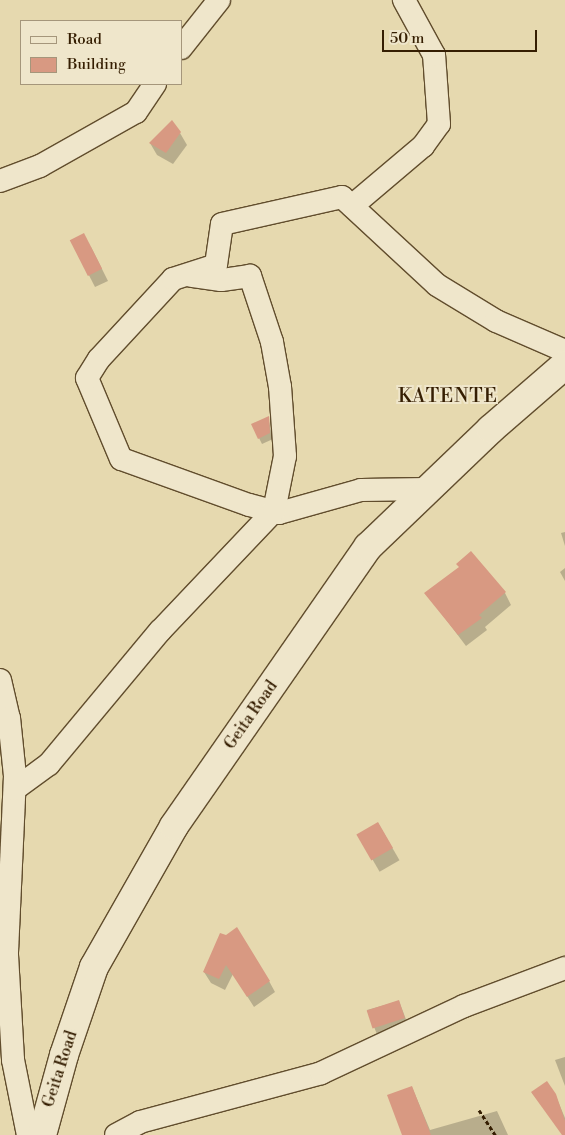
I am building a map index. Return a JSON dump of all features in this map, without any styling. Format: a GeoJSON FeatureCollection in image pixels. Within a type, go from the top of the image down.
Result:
{"type":"FeatureCollection","features":[{"type":"Feature","properties":{"kind":"main road","name":"Geita Road"},"geometry":{"type":"LineString","coordinates":[[42,1135],[64,1056],[94,967],[174,826],[368,547],[428,489],[565,365]]}},
{"type":"Feature","properties":{"kind":"street"},"geometry":{"type":"LineString","coordinates":[[182,47],[219,0]]}},
{"type":"Feature","properties":{"kind":"street"},"geometry":{"type":"LineString","coordinates":[[352,206],[423,146],[438,124],[434,55],[404,0]]}},
{"type":"Feature","properties":{"kind":"street"},"geometry":{"type":"LineString","coordinates":[[0,181],[40,166],[136,112],[154,85]]}},
{"type":"Feature","properties":{"kind":"street"},"geometry":{"type":"LineString","coordinates":[[428,489],[361,490],[280,513],[121,459],[87,378],[99,359],[172,279],[190,276],[216,265],[222,224],[342,197],[437,285],[496,320],[565,351]]}},
{"type":"Feature","properties":{"kind":"street"},"geometry":{"type":"LineString","coordinates":[[15,789],[49,764],[160,631],[274,511],[285,456],[280,387],[272,342],[250,276],[221,280],[190,276]]}},
{"type":"Feature","properties":{"kind":"street"},"geometry":{"type":"LineString","coordinates":[[1,688],[9,718],[15,789],[4,950],[13,1060],[28,1135]]}},
{"type":"Feature","properties":{"kind":"street"},"geometry":{"type":"LineString","coordinates":[[116,1135],[140,1122],[321,1073],[464,1006],[565,968]]}},
{"type":"Feature","properties":{"kind":"path"},"geometry":{"type":"LineString","coordinates":[[479,1110],[495,1135]]}},
{"type":"Feature","properties":{"kind":"building"},"geometry":{"type":"Polygon","coordinates":[[[172,120],[181,132],[166,153],[149,143],[172,120]]]}},
{"type":"Feature","properties":{"kind":"building"},"geometry":{"type":"Polygon","coordinates":[[[84,233],[102,269],[88,276],[70,240],[84,233]]]}},
{"type":"Feature","properties":{"kind":"building"},"geometry":{"type":"Polygon","coordinates":[[[269,416],[270,433],[258,439],[251,424],[269,416]]]}},
{"type":"Feature","properties":{"kind":"building"},"geometry":{"type":"Polygon","coordinates":[[[471,551],[506,592],[479,615],[482,618],[458,635],[424,593],[459,567],[456,564],[471,551]]]}},
{"type":"Feature","properties":{"kind":"building"},"geometry":{"type":"Polygon","coordinates":[[[378,822],[393,848],[371,860],[356,834],[378,822]]]}},
{"type":"Feature","properties":{"kind":"building"},"geometry":{"type":"Polygon","coordinates":[[[237,927],[270,981],[247,997],[226,965],[219,979],[203,972],[220,933],[226,935],[237,927]]]}},
{"type":"Feature","properties":{"kind":"building"},"geometry":{"type":"Polygon","coordinates":[[[399,1000],[405,1018],[373,1029],[367,1011],[399,1000]]]}},
{"type":"Feature","properties":{"kind":"building"},"geometry":{"type":"Polygon","coordinates":[[[547,1081],[556,1094],[565,1121],[565,1135],[562,1135],[531,1092],[547,1081]]]}},
{"type":"Feature","properties":{"kind":"building"},"geometry":{"type":"Polygon","coordinates":[[[412,1086],[431,1135],[402,1135],[387,1095],[412,1086]]]}},
{"type":"Feature","properties":{"kind":"district","name":"KATENTE"},"geometry":{"type":"Point","coordinates":[448,397]}}]}
